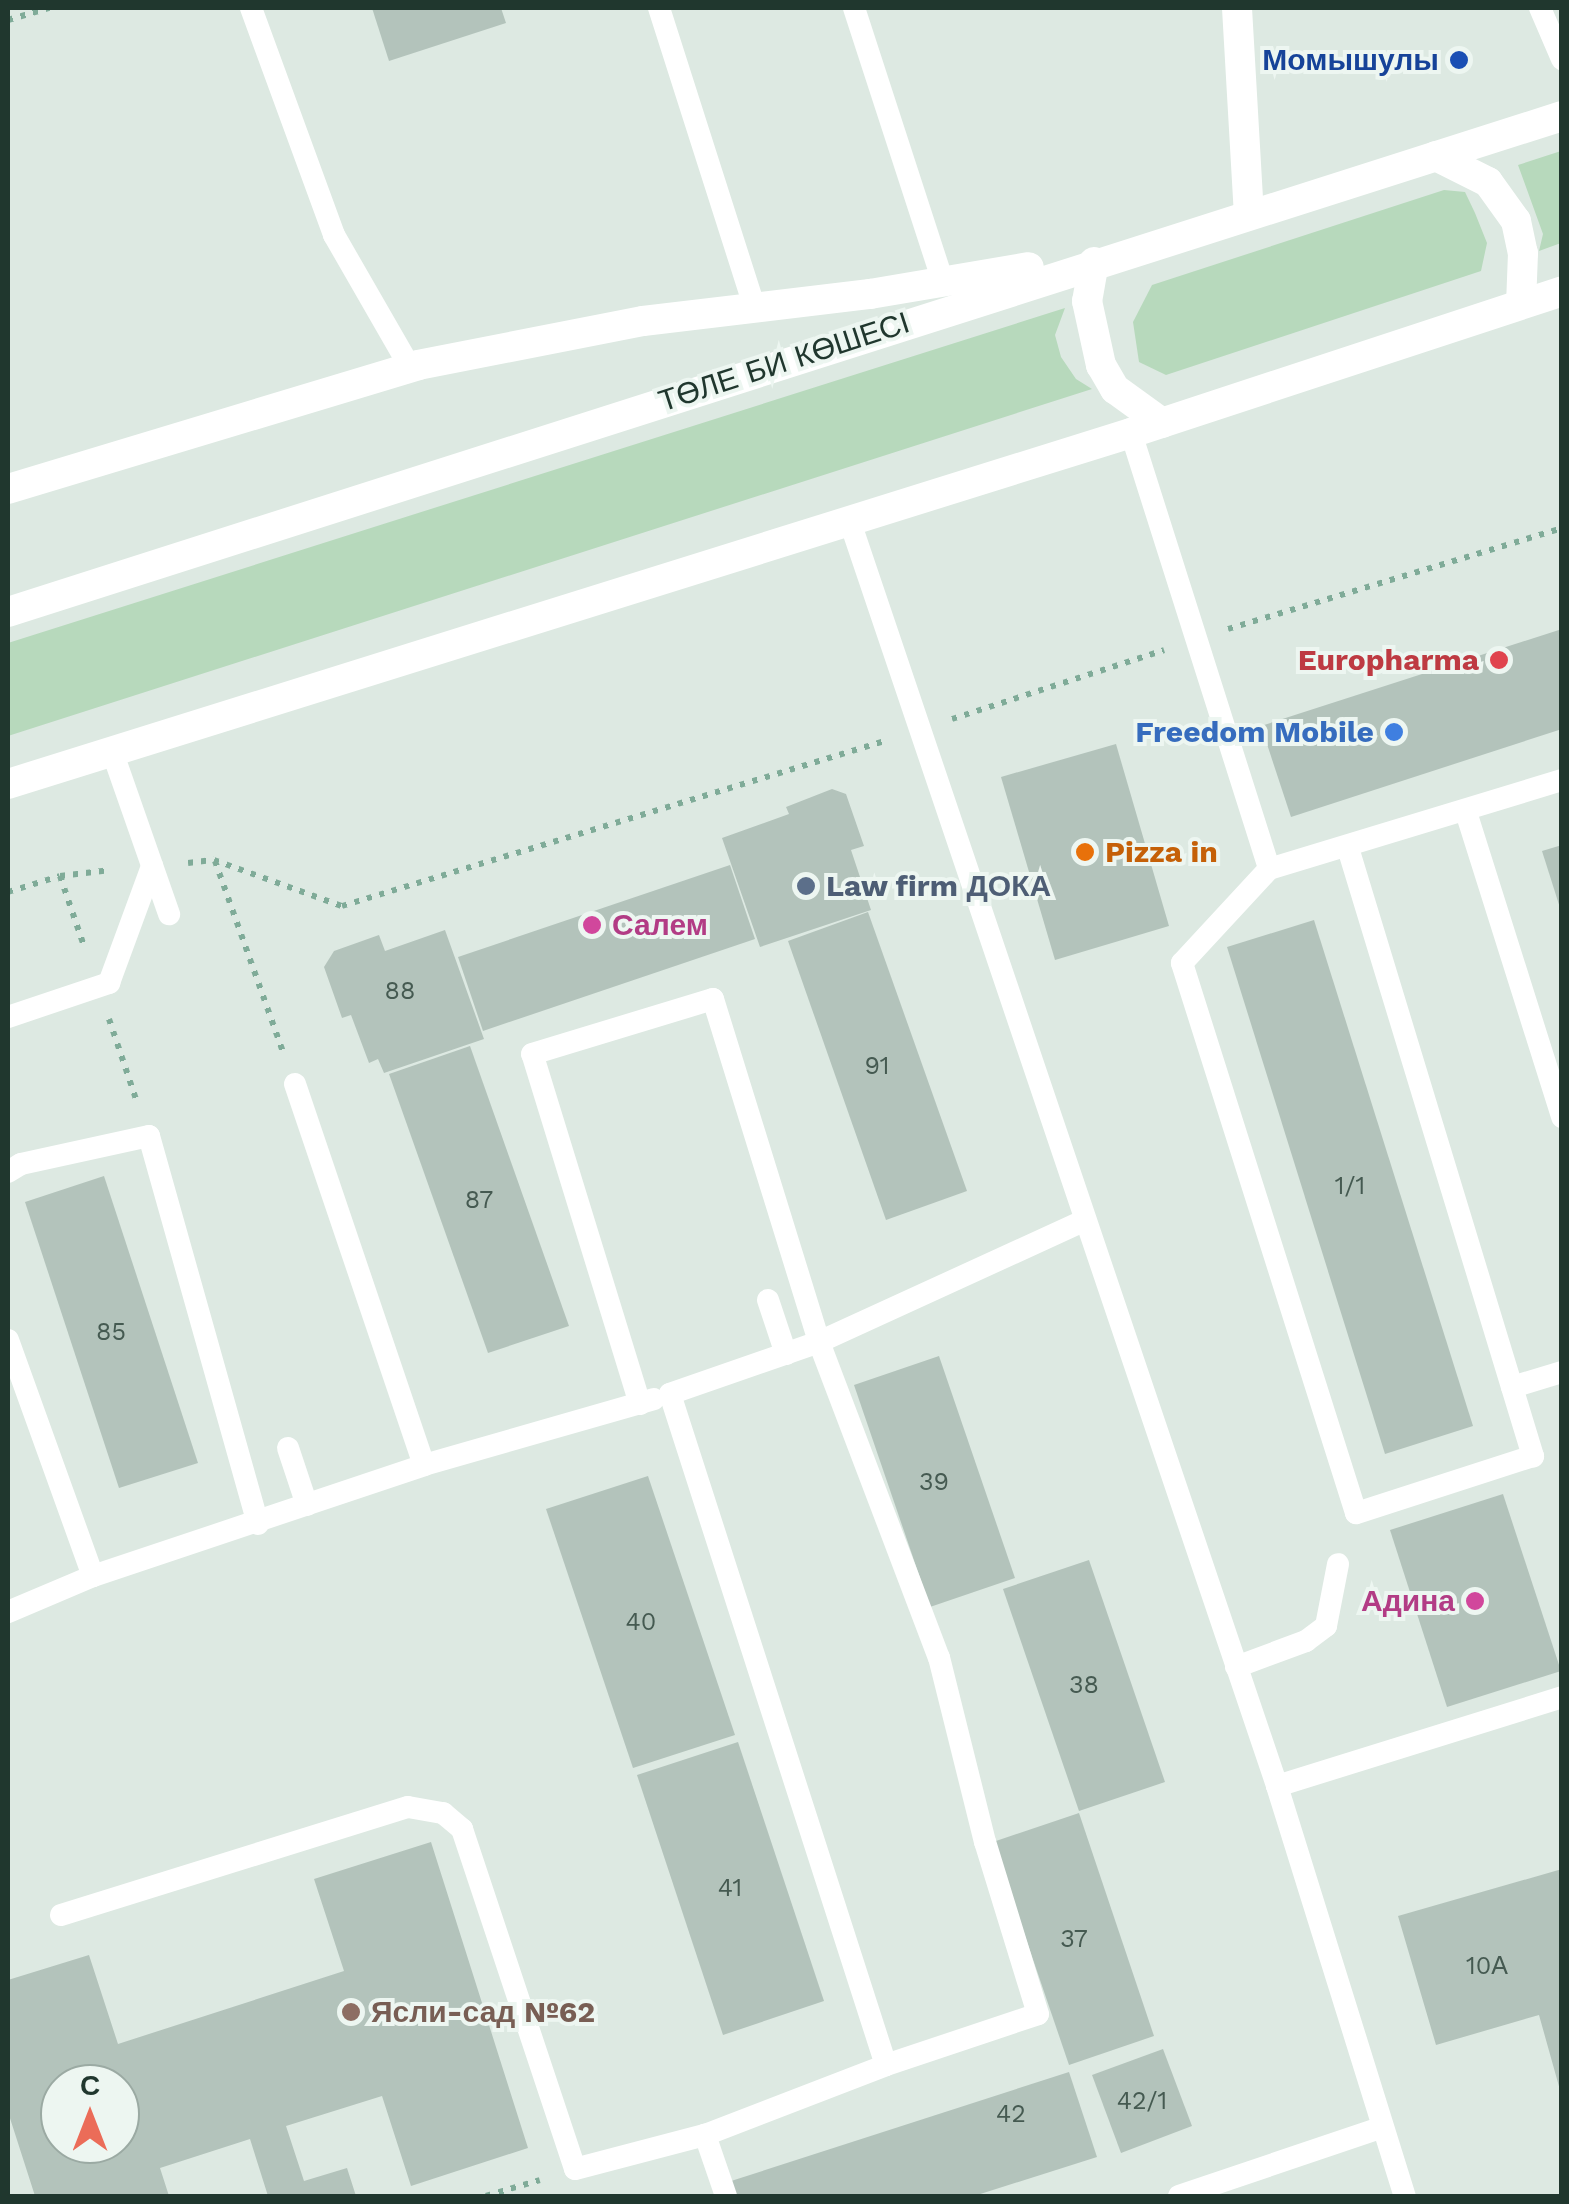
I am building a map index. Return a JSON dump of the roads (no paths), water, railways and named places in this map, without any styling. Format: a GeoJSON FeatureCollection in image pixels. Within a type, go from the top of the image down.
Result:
{"type":"FeatureCollection","features":[{"type":"Feature","properties":{"kind":"main road"},"geometry":{"type":"LineString","coordinates":[[1237,8],[1248,214]]}},
{"type":"Feature","properties":{"kind":"main road","name":"ТӨЛЕ БИ КӨШЕСІ"},"geometry":{"type":"LineString","coordinates":[[8,612],[1140,247],[1562,116]]}},
{"type":"Feature","properties":{"kind":"main road"},"geometry":{"type":"LineString","coordinates":[[1436,156],[1488,182],[1516,221],[1522,253],[1522,304]]}},
{"type":"Feature","properties":{"kind":"main road"},"geometry":{"type":"LineString","coordinates":[[8,489],[410,367],[643,321],[943,282],[1140,247]]}},
{"type":"Feature","properties":{"kind":"main road"},"geometry":{"type":"LineString","coordinates":[[1094,262],[1087,301],[1101,366],[1115,389],[1162,423]]}},
{"type":"Feature","properties":{"kind":"main road"},"geometry":{"type":"LineString","coordinates":[[8,784],[1132,433],[1562,291]]}},
{"type":"Feature","properties":{"kind":"lane"},"geometry":{"type":"LineString","coordinates":[[251,8],[334,234],[410,367]]}},
{"type":"Feature","properties":{"kind":"lane"},"geometry":{"type":"LineString","coordinates":[[659,8],[755,308]]}},
{"type":"Feature","properties":{"kind":"lane"},"geometry":{"type":"LineString","coordinates":[[854,8],[943,282]]}},
{"type":"Feature","properties":{"kind":"lane"},"geometry":{"type":"LineString","coordinates":[[1540,8],[1562,59]]}},
{"type":"Feature","properties":{"kind":"lane"},"geometry":{"type":"LineString","coordinates":[[1132,433],[1269,868]]}},
{"type":"Feature","properties":{"kind":"lane"},"geometry":{"type":"LineString","coordinates":[[849,519],[1277,1786],[1405,2196]]}},
{"type":"Feature","properties":{"kind":"lane"},"geometry":{"type":"LineString","coordinates":[[112,751],[169,914]]}},
{"type":"Feature","properties":{"kind":"lane"},"geometry":{"type":"LineString","coordinates":[[1348,848],[1533,1456],[1356,1513],[1182,962],[1269,868],[1348,848],[1562,780]]}},
{"type":"Feature","properties":{"kind":"lane"},"geometry":{"type":"LineString","coordinates":[[1466,812],[1562,1116]]}},
{"type":"Feature","properties":{"kind":"lane"},"geometry":{"type":"LineString","coordinates":[[8,1017],[109,984],[152,866]]}},
{"type":"Feature","properties":{"kind":"lane"},"geometry":{"type":"LineString","coordinates":[[62,1915],[408,1807],[443,1813],[462,1829],[575,2169],[705,2135],[886,2064],[1038,2014],[986,1842],[940,1658],[819,1342],[713,1000],[532,1054],[640,1404]]}},
{"type":"Feature","properties":{"kind":"lane"},"geometry":{"type":"LineString","coordinates":[[295,1084],[424,1465]]}},
{"type":"Feature","properties":{"kind":"lane"},"geometry":{"type":"LineString","coordinates":[[8,1172],[21,1164],[149,1136],[258,1524]]}},
{"type":"Feature","properties":{"kind":"lane"},"geometry":{"type":"LineString","coordinates":[[8,1612],[93,1576],[258,1524],[424,1465],[640,1404],[819,1342],[1085,1220]]}},
{"type":"Feature","properties":{"kind":"lane"},"geometry":{"type":"LineString","coordinates":[[768,1300],[786,1354]]}},
{"type":"Feature","properties":{"kind":"lane"},"geometry":{"type":"LineString","coordinates":[[8,1340],[93,1576]]}},
{"type":"Feature","properties":{"kind":"lane"},"geometry":{"type":"LineString","coordinates":[[1512,1387],[1562,1372]]}},
{"type":"Feature","properties":{"kind":"lane"},"geometry":{"type":"LineString","coordinates":[[670,1394],[886,2064]]}},
{"type":"Feature","properties":{"kind":"lane"},"geometry":{"type":"LineString","coordinates":[[288,1448],[307,1505]]}},
{"type":"Feature","properties":{"kind":"lane"},"geometry":{"type":"LineString","coordinates":[[1236,1667],[1306,1641],[1326,1626],[1338,1564]]}},
{"type":"Feature","properties":{"kind":"lane"},"geometry":{"type":"LineString","coordinates":[[1277,1786],[1562,1697]]}},
{"type":"Feature","properties":{"kind":"lane"},"geometry":{"type":"LineString","coordinates":[[1179,2196],[1384,2126]]}},
{"type":"Feature","properties":{"kind":"lane"},"geometry":{"type":"LineString","coordinates":[[705,2135],[726,2196]]}},
{"type":"Feature","properties":{"kind":"place","name":"Момышулы"},"geometry":{"type":"Point","coordinates":[1459,60]}},
{"type":"Feature","properties":{"kind":"place","name":"Europharma"},"geometry":{"type":"Point","coordinates":[1499,660]}},
{"type":"Feature","properties":{"kind":"place","name":"Freedom Mobile"},"geometry":{"type":"Point","coordinates":[1394,732]}},
{"type":"Feature","properties":{"kind":"place","name":"Pizza in"},"geometry":{"type":"Point","coordinates":[1085,852]}},
{"type":"Feature","properties":{"kind":"place","name":"Law firm ДОКА"},"geometry":{"type":"Point","coordinates":[806,886]}},
{"type":"Feature","properties":{"kind":"place","name":"Салем"},"geometry":{"type":"Point","coordinates":[592,925]}},
{"type":"Feature","properties":{"kind":"place","name":"Адина"},"geometry":{"type":"Point","coordinates":[1475,1601]}},
{"type":"Feature","properties":{"kind":"place","name":"Ясли-сад №62"},"geometry":{"type":"Point","coordinates":[351,2012]}}]}
